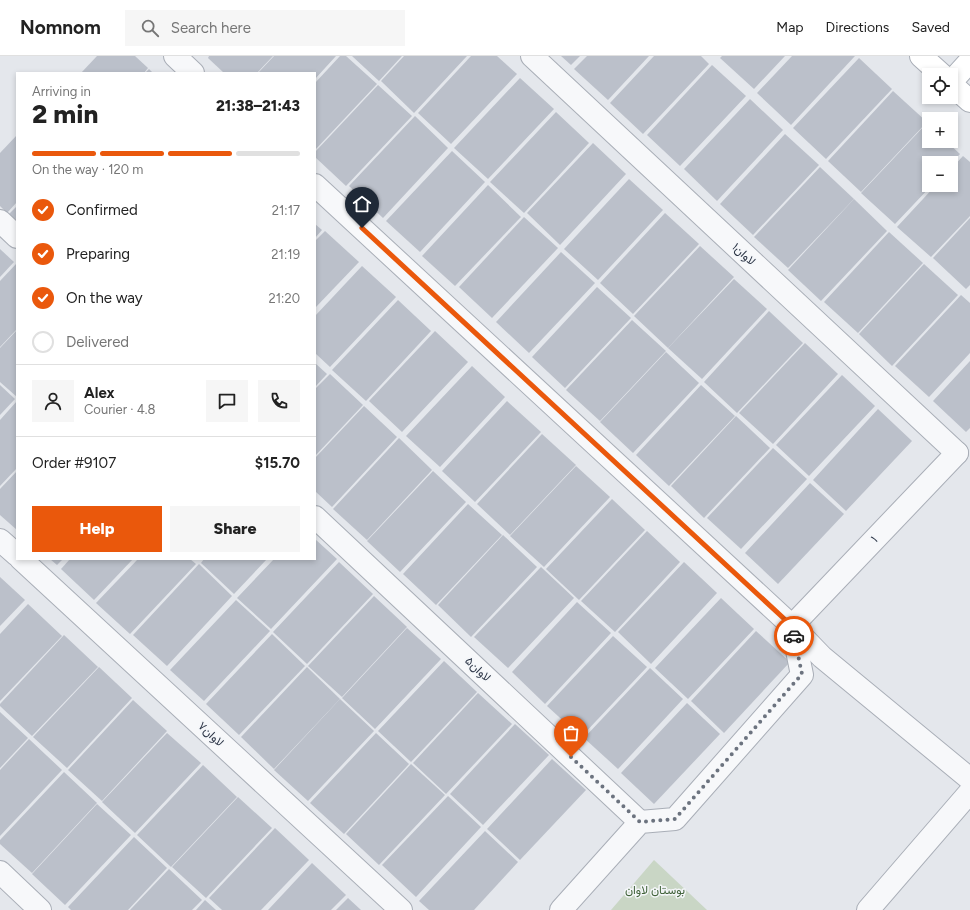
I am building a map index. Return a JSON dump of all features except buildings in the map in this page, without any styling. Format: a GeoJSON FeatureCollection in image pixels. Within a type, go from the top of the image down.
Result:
{"type":"FeatureCollection","features":[{"type":"Feature","properties":{"kind":"main road"},"geometry":{"type":"LineString","coordinates":[[921,56],[934,68]]}},
{"type":"Feature","properties":{"kind":"main road"},"geometry":{"type":"LineString","coordinates":[[958,75],[970,61]]}},
{"type":"Feature","properties":{"kind":"main road"},"geometry":{"type":"LineString","coordinates":[[958,90],[970,101]]}},
{"type":"Feature","properties":{"kind":"street"},"geometry":{"type":"LineString","coordinates":[[175,56],[192,72]]}},
{"type":"Feature","properties":{"kind":"street","name":"۱لاوان"},"geometry":{"type":"LineString","coordinates":[[532,56],[963,453]]}},
{"type":"Feature","properties":{"kind":"street"},"geometry":{"type":"LineString","coordinates":[[316,186],[792,626],[822,657],[970,779]]}},
{"type":"Feature","properties":{"kind":"street"},"geometry":{"type":"LineString","coordinates":[[0,221],[16,236]]}},
{"type":"Feature","properties":{"kind":"street","name":"۱"},"geometry":{"type":"LineString","coordinates":[[792,626],[963,453]]}},
{"type":"Feature","properties":{"kind":"street","name":"۵لاوان"},"geometry":{"type":"LineString","coordinates":[[316,518],[640,822]]}},
{"type":"Feature","properties":{"kind":"street"},"geometry":{"type":"LineString","coordinates":[[0,540],[16,554]]}},
{"type":"Feature","properties":{"kind":"street","name":"۷لاوان"},"geometry":{"type":"LineString","coordinates":[[22,560],[401,910]]}},
{"type":"Feature","properties":{"kind":"street"},"geometry":{"type":"LineString","coordinates":[[561,910],[640,822],[675,819],[802,674],[792,626]]}},
{"type":"Feature","properties":{"kind":"street"},"geometry":{"type":"LineString","coordinates":[[868,910],[970,792]]}},
{"type":"Feature","properties":{"kind":"street"},"geometry":{"type":"LineString","coordinates":[[0,872],[40,910]]}},
{"type":"Feature","properties":{"kind":"green space","name":"بوستان لاوان"},"geometry":{"type":"Polygon","coordinates":[[[654,860],[707,910],[611,910],[654,860]]]}},
{"type":"Feature","properties":{"kind":"way so far"},"geometry":{"type":"LineString","coordinates":[[571,757],[640,822],[675,819],[802,674],[794,636]]}},
{"type":"Feature","properties":{"kind":"route"},"geometry":{"type":"LineString","coordinates":[[362,228],[792,626],[794,636]]}}]}
